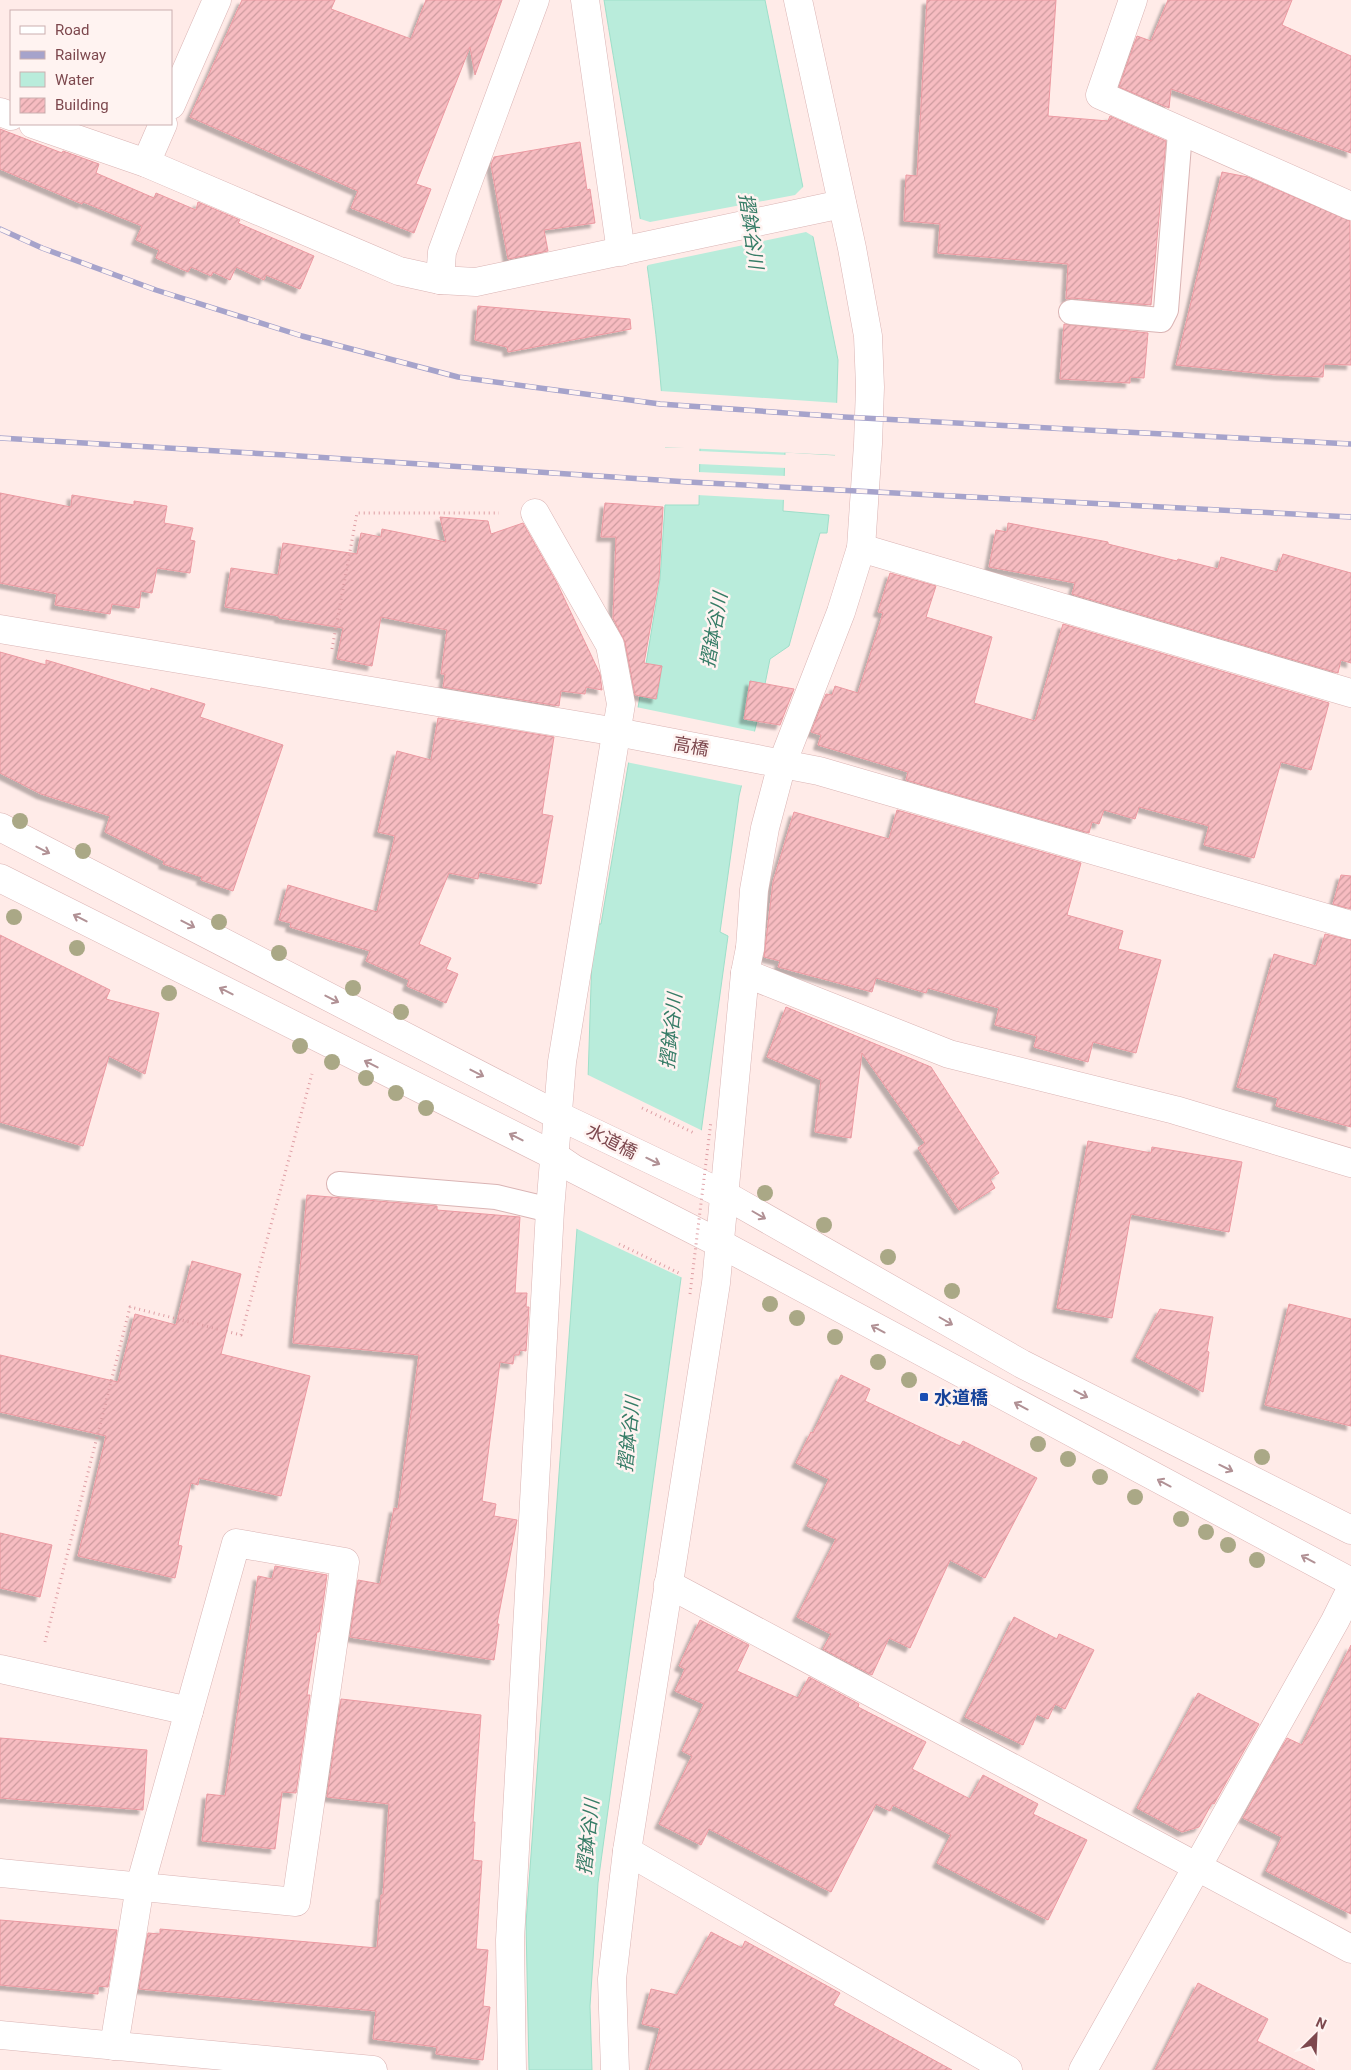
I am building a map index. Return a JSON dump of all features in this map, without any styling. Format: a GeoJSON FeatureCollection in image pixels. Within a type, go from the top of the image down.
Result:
{"type":"FeatureCollection","features":[{"type":"Feature","properties":{"kind":"street"},"geometry":{"type":"LineString","coordinates":[[172,103],[217,0]]}},
{"type":"Feature","properties":{"kind":"street"},"geometry":{"type":"LineString","coordinates":[[440,280],[442,252],[535,0]]}},
{"type":"Feature","properties":{"kind":"street"},"geometry":{"type":"LineString","coordinates":[[585,0],[630,250]]}},
{"type":"Feature","properties":{"kind":"street"},"geometry":{"type":"LineString","coordinates":[[615,2070],[612,1979],[627,1852],[716,1283],[755,881],[765,828],[782,764],[842,612],[862,548],[870,386],[868,336],[852,248],[798,0]]}},
{"type":"Feature","properties":{"kind":"street"},"geometry":{"type":"LineString","coordinates":[[1133,0],[1100,95],[1351,206]]}},
{"type":"Feature","properties":{"kind":"street"},"geometry":{"type":"LineString","coordinates":[[37,125],[146,164],[399,271],[440,280],[476,282],[842,204]]}},
{"type":"Feature","properties":{"kind":"street"},"geometry":{"type":"LineString","coordinates":[[146,164],[163,125]]}},
{"type":"Feature","properties":{"kind":"street"},"geometry":{"type":"LineString","coordinates":[[512,2070],[510,1940],[550,1210],[564,1162],[569,1120],[562,1062],[623,734],[621,704],[610,645],[535,513]]}},
{"type":"Feature","properties":{"kind":"street"},"geometry":{"type":"LineString","coordinates":[[862,548],[1351,693]]}},
{"type":"Feature","properties":{"kind":"street","name":"高橋"},"geometry":{"type":"LineString","coordinates":[[0,629],[623,734],[819,771],[1351,925]]}},
{"type":"Feature","properties":{"kind":"street","name":"水道橋"},"geometry":{"type":"LineString","coordinates":[[0,827],[569,1120],[725,1195],[1022,1364],[1351,1530]]}},
{"type":"Feature","properties":{"kind":"street"},"geometry":{"type":"LineString","coordinates":[[0,878],[564,1162],[720,1243],[1351,1582]]}},
{"type":"Feature","properties":{"kind":"street"},"geometry":{"type":"LineString","coordinates":[[748,961],[950,1054],[1174,1110],[1351,1163]]}},
{"type":"Feature","properties":{"kind":"street"},"geometry":{"type":"LineString","coordinates":[[0,1874],[140,1886],[296,1902],[345,1562],[236,1543],[140,1886],[114,2046]]}},
{"type":"Feature","properties":{"kind":"street"},"geometry":{"type":"LineString","coordinates":[[668,1584],[1351,1949]]}},
{"type":"Feature","properties":{"kind":"street"},"geometry":{"type":"LineString","coordinates":[[1083,2070],[1335,1621],[1351,1589]]}},
{"type":"Feature","properties":{"kind":"street"},"geometry":{"type":"LineString","coordinates":[[0,1669],[188,1711]]}},
{"type":"Feature","properties":{"kind":"street"},"geometry":{"type":"LineString","coordinates":[[627,1852],[1008,2070]]}},
{"type":"Feature","properties":{"kind":"street"},"geometry":{"type":"LineString","coordinates":[[0,2035],[374,2070]]}},
{"type":"Feature","properties":{"kind":"lane"},"geometry":{"type":"LineString","coordinates":[[1071,312],[1161,320],[1166,310],[1180,132]]}},
{"type":"Feature","properties":{"kind":"lane"},"geometry":{"type":"LineString","coordinates":[[339,1184],[496,1197],[550,1210]]}},
{"type":"Feature","properties":{"kind":"path"},"geometry":{"type":"LineString","coordinates":[[330,657],[357,513],[535,513]]}},
{"type":"Feature","properties":{"kind":"path"},"geometry":{"type":"LineString","coordinates":[[36,1677],[130,1307],[241,1335],[312,1074]]}},
{"type":"Feature","properties":{"kind":"path"},"geometry":{"type":"LineString","coordinates":[[642,1108],[708,1139]]}},
{"type":"Feature","properties":{"kind":"path"},"geometry":{"type":"LineString","coordinates":[[690,1294],[711,1121]]}},
{"type":"Feature","properties":{"kind":"path"},"geometry":{"type":"LineString","coordinates":[[619,1244],[691,1278]]}},
{"type":"Feature","properties":{"kind":"water","name":"摺鉢谷川"},"geometry":{"type":"Polygon","coordinates":[[[604,0],[765,0],[838,360],[835,455],[785,452],[783,511],[829,515],[827,533],[820,533],[789,646],[770,659],[765,684],[750,681],[744,718],[757,721],[739,796],[720,932],[728,936],[598,1883],[590,2006],[592,2070],[529,2070],[526,1923],[588,1079],[593,924],[601,924],[640,696],[657,699],[662,666],[646,664],[660,579],[665,505],[699,505],[700,447],[665,447],[656,335],[649,279],[604,0]]]}},
{"type":"Feature","properties":{"kind":"pier"},"geometry":{"type":"Polygon","coordinates":[[[805,185],[816,238],[806,232],[648,265],[646,268],[637,218],[650,222],[795,195],[805,185]]]}},
{"type":"Feature","properties":{"kind":"pier"},"geometry":{"type":"Polygon","coordinates":[[[660,391],[839,403],[837,455],[663,447],[660,391]]]}},
{"type":"Feature","properties":{"kind":"pier"},"geometry":{"type":"Polygon","coordinates":[[[698,451],[788,455],[787,468],[698,464],[698,451]]]}},
{"type":"Feature","properties":{"kind":"pier"},"geometry":{"type":"Polygon","coordinates":[[[698,472],[787,476],[786,500],[697,495],[698,472]]]}},
{"type":"Feature","properties":{"kind":"pier"},"geometry":{"type":"Polygon","coordinates":[[[636,707],[757,732],[744,786],[626,762],[636,707]]]}},
{"type":"Feature","properties":{"kind":"pier"},"geometry":{"type":"Polygon","coordinates":[[[586,1074],[705,1132],[685,1279],[575,1228],[586,1074]]]}},
{"type":"Feature","properties":{"kind":"building"},"geometry":{"type":"Polygon","coordinates":[[[242,0],[335,0],[331,9],[411,39],[426,0],[502,0],[475,75],[470,47],[416,184],[431,189],[414,233],[351,208],[358,191],[190,117],[242,0]]]}},
{"type":"Feature","properties":{"kind":"building"},"geometry":{"type":"Polygon","coordinates":[[[927,0],[1056,0],[1048,116],[1108,121],[1110,116],[1166,141],[1151,305],[1066,299],[1068,264],[938,253],[940,224],[904,221],[906,175],[917,176],[927,0]]]}},
{"type":"Feature","properties":{"kind":"building"},"geometry":{"type":"Polygon","coordinates":[[[1168,0],[1292,0],[1282,25],[1351,56],[1351,153],[1171,89],[1169,108],[1119,87],[1137,36],[1151,41],[1168,0]]]}},
{"type":"Feature","properties":{"kind":"building"},"geometry":{"type":"Polygon","coordinates":[[[0,129],[62,153],[63,151],[99,164],[96,173],[154,198],[156,193],[196,210],[198,202],[240,220],[238,223],[314,256],[300,289],[266,275],[264,280],[236,267],[230,280],[213,272],[211,276],[191,267],[188,272],[156,258],[159,250],[136,240],[142,226],[83,202],[82,204],[0,169],[0,129]]]}},
{"type":"Feature","properties":{"kind":"building"},"geometry":{"type":"Polygon","coordinates":[[[580,142],[587,190],[590,189],[595,223],[544,230],[548,251],[508,259],[491,165],[494,157],[580,142]]]}},
{"type":"Feature","properties":{"kind":"building"},"geometry":{"type":"Polygon","coordinates":[[[1222,172],[1248,177],[1350,221],[1351,365],[1324,364],[1323,377],[1277,375],[1176,365],[1222,172]]]}},
{"type":"Feature","properties":{"kind":"building"},"geometry":{"type":"Polygon","coordinates":[[[478,306],[630,319],[631,329],[508,352],[507,347],[475,340],[478,306]]]}},
{"type":"Feature","properties":{"kind":"building"},"geometry":{"type":"Polygon","coordinates":[[[1064,324],[1148,333],[1144,378],[1130,377],[1130,383],[1060,379],[1064,324]]]}},
{"type":"Feature","properties":{"kind":"building"},"geometry":{"type":"Polygon","coordinates":[[[0,493],[71,507],[72,495],[134,505],[134,501],[167,506],[164,523],[193,528],[190,540],[195,541],[190,573],[157,568],[152,593],[141,591],[139,608],[112,604],[110,614],[55,605],[57,594],[0,583],[0,493]]]}},
{"type":"Feature","properties":{"kind":"building"},"geometry":{"type":"Polygon","coordinates":[[[605,503],[663,507],[659,579],[644,663],[662,666],[656,699],[635,695],[625,642],[613,618],[616,537],[601,537],[605,503]]]}},
{"type":"Feature","properties":{"kind":"building"},"geometry":{"type":"Polygon","coordinates":[[[440,517],[488,521],[491,534],[523,523],[557,583],[600,674],[602,690],[586,687],[585,694],[561,691],[559,706],[443,687],[445,674],[441,674],[447,630],[381,617],[372,666],[337,659],[343,628],[225,607],[231,568],[278,575],[283,543],[357,554],[361,533],[381,537],[382,529],[446,542],[440,517]]]}},
{"type":"Feature","properties":{"kind":"building"},"geometry":{"type":"Polygon","coordinates":[[[1008,523],[1108,542],[1108,544],[1177,561],[1178,559],[1218,569],[1221,557],[1277,572],[1283,554],[1351,573],[1351,663],[1341,660],[1338,673],[1072,594],[1075,583],[989,567],[996,530],[1007,532],[1008,523]]]}},
{"type":"Feature","properties":{"kind":"building"},"geometry":{"type":"Polygon","coordinates":[[[890,573],[936,586],[926,617],[992,637],[974,703],[1035,721],[1063,624],[1329,703],[1311,770],[1281,762],[1254,858],[1204,845],[1209,826],[1139,807],[1135,819],[1104,810],[1099,824],[1092,822],[1089,833],[906,780],[908,772],[818,745],[821,735],[811,732],[826,694],[832,695],[835,686],[858,693],[883,613],[878,612],[890,573]]]}},
{"type":"Feature","properties":{"kind":"building"},"geometry":{"type":"Polygon","coordinates":[[[0,652],[46,665],[46,660],[150,691],[151,688],[205,704],[200,717],[283,745],[233,891],[201,880],[202,877],[163,864],[164,861],[105,832],[110,816],[41,794],[0,773],[0,652]]]}},
{"type":"Feature","properties":{"kind":"building"},"geometry":{"type":"Polygon","coordinates":[[[750,681],[794,689],[780,725],[744,719],[750,681]]]}},
{"type":"Feature","properties":{"kind":"building"},"geometry":{"type":"Polygon","coordinates":[[[438,718],[554,737],[542,814],[553,816],[541,884],[479,872],[478,879],[449,873],[419,944],[451,958],[446,969],[458,974],[446,1003],[407,986],[409,980],[366,961],[370,951],[290,927],[291,923],[279,920],[288,885],[377,912],[395,836],[378,832],[397,751],[431,760],[438,718]]]}},
{"type":"Feature","properties":{"kind":"building"},"geometry":{"type":"Polygon","coordinates":[[[897,810],[1081,863],[1067,915],[1123,931],[1118,949],[1161,960],[1136,1053],[1093,1042],[1088,1062],[1034,1047],[1037,1036],[995,1025],[999,1008],[928,988],[926,993],[876,978],[872,992],[778,967],[780,961],[764,957],[773,882],[794,812],[889,839],[897,810]]]}},
{"type":"Feature","properties":{"kind":"building"},"geometry":{"type":"Polygon","coordinates":[[[1341,875],[1351,876],[1351,909],[1333,904],[1341,875]]]}},
{"type":"Feature","properties":{"kind":"building"},"geometry":{"type":"Polygon","coordinates":[[[1325,934],[1351,940],[1351,1127],[1276,1106],[1278,1098],[1237,1087],[1274,954],[1316,966],[1325,934]]]}},
{"type":"Feature","properties":{"kind":"building"},"geometry":{"type":"Polygon","coordinates":[[[0,935],[110,990],[106,999],[159,1013],[145,1074],[109,1056],[83,1146],[0,1122],[0,935]]]}},
{"type":"Feature","properties":{"kind":"building"},"geometry":{"type":"Polygon","coordinates":[[[786,1007],[931,1067],[999,1173],[990,1179],[995,1188],[959,1210],[918,1148],[925,1143],[862,1053],[851,1138],[815,1132],[821,1080],[767,1057],[786,1007]]]}},
{"type":"Feature","properties":{"kind":"building"},"geometry":{"type":"Polygon","coordinates":[[[1088,1141],[1151,1153],[1152,1147],[1242,1162],[1229,1232],[1131,1214],[1112,1318],[1057,1308],[1088,1141]]]}},
{"type":"Feature","properties":{"kind":"building"},"geometry":{"type":"Polygon","coordinates":[[[307,1195],[437,1206],[437,1210],[520,1217],[515,1293],[527,1293],[526,1307],[529,1307],[526,1351],[520,1350],[519,1355],[514,1355],[513,1364],[500,1362],[482,1501],[496,1504],[494,1516],[517,1520],[497,1624],[499,1624],[494,1660],[350,1637],[358,1580],[380,1584],[394,1508],[398,1509],[419,1355],[293,1343],[307,1195]]]}},
{"type":"Feature","properties":{"kind":"building"},"geometry":{"type":"Polygon","coordinates":[[[192,1261],[241,1274],[221,1354],[310,1376],[281,1496],[199,1478],[198,1485],[191,1483],[178,1545],[182,1546],[175,1578],[78,1556],[106,1436],[0,1412],[0,1355],[118,1382],[135,1314],[176,1325],[192,1261]]]}},
{"type":"Feature","properties":{"kind":"building"},"geometry":{"type":"Polygon","coordinates":[[[1289,1304],[1351,1319],[1351,1426],[1265,1405],[1289,1304]]]}},
{"type":"Feature","properties":{"kind":"building"},"geometry":{"type":"Polygon","coordinates":[[[1160,1309],[1213,1317],[1203,1392],[1136,1357],[1160,1309]]]}},
{"type":"Feature","properties":{"kind":"building"},"geometry":{"type":"Polygon","coordinates":[[[841,1375],[870,1389],[865,1401],[960,1446],[963,1441],[1037,1478],[985,1578],[950,1560],[910,1648],[889,1638],[872,1675],[823,1649],[831,1634],[797,1617],[836,1539],[807,1526],[829,1479],[796,1463],[841,1375]]]}},
{"type":"Feature","properties":{"kind":"building"},"geometry":{"type":"Polygon","coordinates":[[[0,1533],[52,1545],[40,1597],[0,1588],[0,1533]]]}},
{"type":"Feature","properties":{"kind":"building"},"geometry":{"type":"Polygon","coordinates":[[[275,1566],[327,1575],[307,1695],[310,1695],[296,1793],[282,1792],[275,1849],[202,1841],[207,1794],[225,1796],[258,1576],[272,1579],[275,1566]]]}},
{"type":"Feature","properties":{"kind":"building"},"geometry":{"type":"Polygon","coordinates":[[[1014,1617],[1057,1639],[1059,1634],[1094,1650],[1065,1709],[1055,1704],[1048,1719],[1037,1714],[1023,1745],[965,1717],[1014,1617]]]}},
{"type":"Feature","properties":{"kind":"building"},"geometry":{"type":"Polygon","coordinates":[[[700,1620],[749,1645],[737,1671],[798,1698],[809,1677],[859,1704],[858,1707],[926,1742],[912,1769],[970,1799],[983,1775],[1038,1804],[1033,1814],[1087,1840],[1048,1920],[937,1863],[951,1835],[893,1805],[890,1811],[876,1804],[831,1892],[709,1829],[701,1845],[659,1824],[692,1756],[682,1751],[704,1704],[675,1691],[685,1669],[679,1666],[700,1620]]]}},
{"type":"Feature","properties":{"kind":"building"},"geometry":{"type":"Polygon","coordinates":[[[1351,1645],[1351,1914],[1266,1871],[1282,1837],[1243,1818],[1287,1738],[1302,1745],[1351,1645]]]}},
{"type":"Feature","properties":{"kind":"building"},"geometry":{"type":"Polygon","coordinates":[[[1198,1693],[1259,1724],[1199,1827],[1182,1832],[1137,1808],[1198,1693]]]}},
{"type":"Feature","properties":{"kind":"building"},"geometry":{"type":"Polygon","coordinates":[[[341,1699],[481,1715],[473,1822],[475,1822],[473,1860],[482,1861],[476,1949],[488,1950],[483,2006],[490,2007],[483,2060],[436,2054],[437,2047],[373,2039],[376,2011],[139,1989],[148,1933],[160,1934],[160,1929],[377,1948],[381,1895],[383,1895],[389,1804],[327,1797],[341,1699]]]}},
{"type":"Feature","properties":{"kind":"building"},"geometry":{"type":"Polygon","coordinates":[[[0,1738],[147,1750],[143,1810],[0,1798],[0,1738]]]}},
{"type":"Feature","properties":{"kind":"building"},"geometry":{"type":"Polygon","coordinates":[[[0,1920],[117,1930],[108,1987],[98,1986],[98,1994],[0,1985],[0,1920]]]}},
{"type":"Feature","properties":{"kind":"building"},"geometry":{"type":"Polygon","coordinates":[[[711,1932],[742,1948],[745,1941],[840,1993],[833,2005],[952,2070],[649,2070],[660,2028],[642,2024],[651,1989],[677,1995],[711,1932]]]}},
{"type":"Feature","properties":{"kind":"building"},"geometry":{"type":"Polygon","coordinates":[[[1198,1983],[1268,2019],[1257,2041],[1315,2070],[1155,2070],[1198,1983]]]}},
{"type":"Feature","properties":{"kind":"railway"},"geometry":{"type":"LineString","coordinates":[[0,229],[42,248],[156,290],[302,336],[458,377],[660,404],[844,417],[1351,444]]}},
{"type":"Feature","properties":{"kind":"railway"},"geometry":{"type":"LineString","coordinates":[[0,438],[688,482],[1351,517]]}},
{"type":"Feature","properties":{"kind":"place","name":"水道橋"},"geometry":{"type":"Point","coordinates":[924,1397]}}]}
